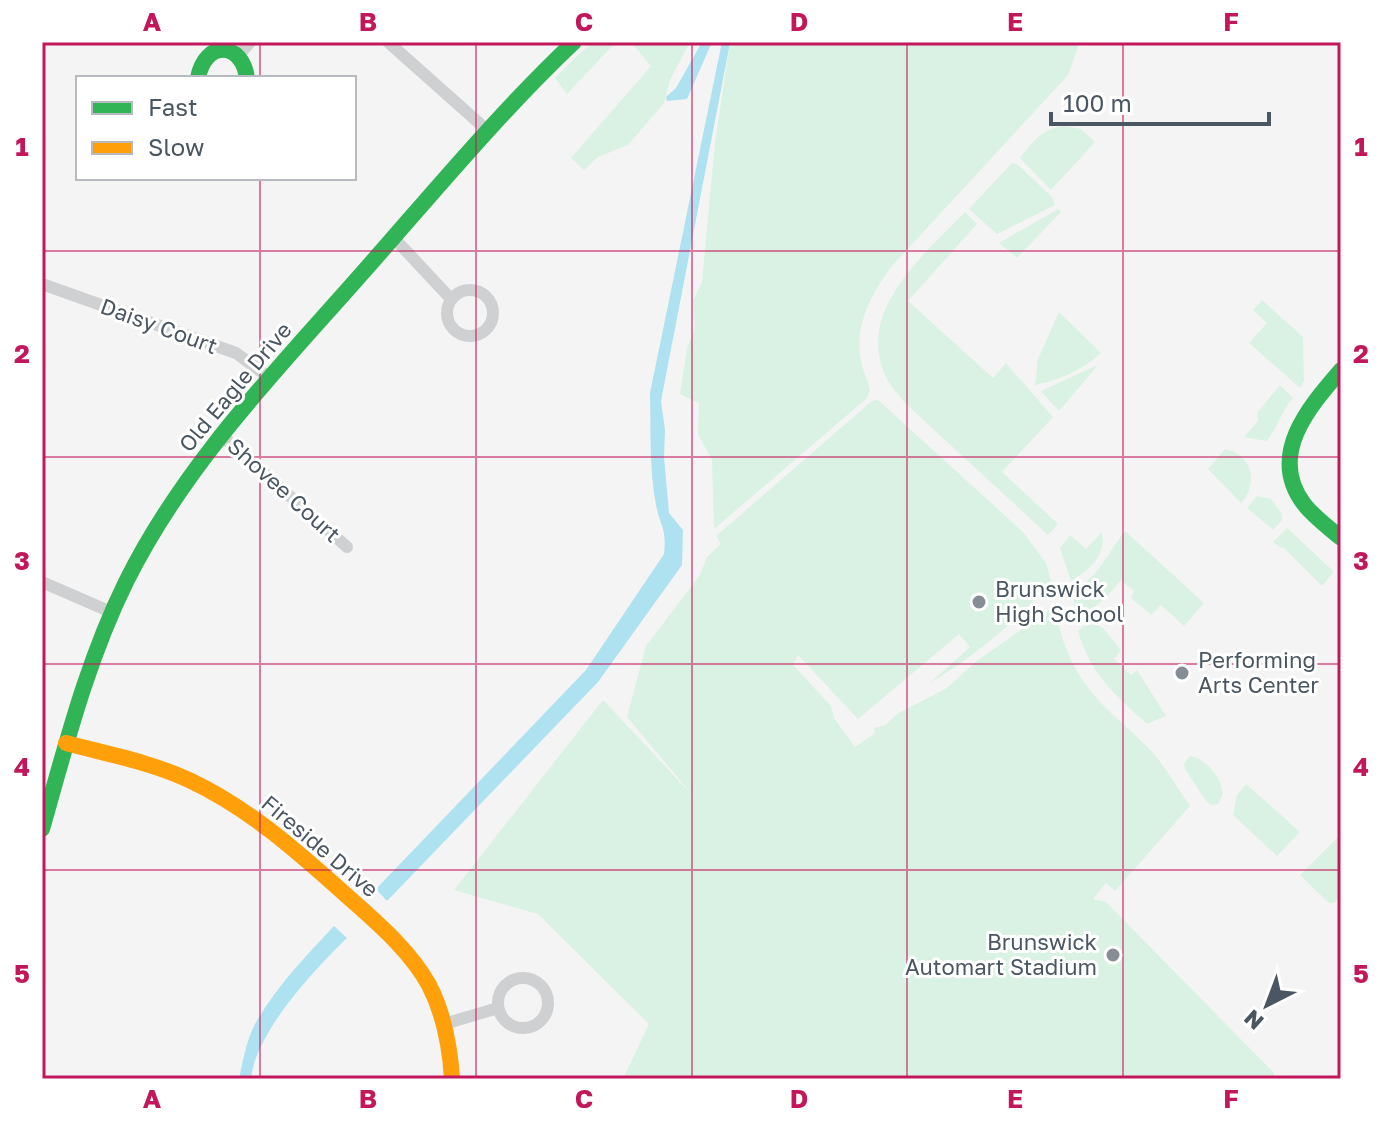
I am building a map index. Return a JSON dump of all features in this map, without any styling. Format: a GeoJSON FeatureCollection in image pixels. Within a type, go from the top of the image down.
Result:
{"type":"FeatureCollection","features":[{"type":"Feature","properties":{"kind":"street"},"geometry":{"type":"LineString","coordinates":[[388,42],[488,131]]}},
{"type":"Feature","properties":{"kind":"street","name":"Old Eagle Drive"},"geometry":{"type":"LineString","coordinates":[[42,829],[86,676],[111,612],[163,514],[220,434],[488,131],[574,42]]}},
{"type":"Feature","properties":{"kind":"street"},"geometry":{"type":"LineString","coordinates":[[198,76],[198,69],[207,55],[223,49],[245,48],[247,76]]}},
{"type":"Feature","properties":{"kind":"street"},"geometry":{"type":"LineString","coordinates":[[394,238],[451,299]]}},
{"type":"Feature","properties":{"kind":"street","name":"Daisy Court"},"geometry":{"type":"LineString","coordinates":[[42,284],[236,353],[270,378]]}},
{"type":"Feature","properties":{"kind":"street"},"geometry":{"type":"LineString","coordinates":[[1341,370],[1300,422],[1290,442],[1288,455],[1293,485],[1301,501],[1341,538]]}},
{"type":"Feature","properties":{"kind":"street","name":"Shovee Court"},"geometry":{"type":"LineString","coordinates":[[220,434],[347,547]]}},
{"type":"Feature","properties":{"kind":"street"},"geometry":{"type":"LineString","coordinates":[[42,582],[111,612]]}},
{"type":"Feature","properties":{"kind":"street","name":"Fireside Drive"},"geometry":{"type":"LineString","coordinates":[[66,743],[149,764],[188,779],[260,820],[397,941],[429,985],[444,1024],[452,1079]]}},
{"type":"Feature","properties":{"kind":"street"},"geometry":{"type":"LineString","coordinates":[[518,978],[534,980],[548,999],[545,1016],[532,1027],[523,1029],[507,1023],[498,1008],[497,1000],[504,986],[518,978]]}},
{"type":"Feature","properties":{"kind":"street"},"geometry":{"type":"LineString","coordinates":[[444,1024],[498,1008]]}},
{"type":"Feature","properties":{"kind":"green space"},"geometry":{"type":"Polygon","coordinates":[[[594,42],[616,42],[567,94],[555,78],[594,42]]]}},
{"type":"Feature","properties":{"kind":"green space"},"geometry":{"type":"Polygon","coordinates":[[[631,42],[690,42],[670,80],[664,103],[628,145],[598,157],[584,170],[571,158],[651,66],[631,42]]]}},
{"type":"Feature","properties":{"kind":"green space"},"geometry":{"type":"Polygon","coordinates":[[[730,42],[1080,42],[1068,75],[892,266],[878,287],[866,310],[860,334],[862,364],[870,390],[866,399],[714,529],[712,460],[698,434],[699,403],[680,394],[687,348],[695,328],[693,301],[702,282],[715,143],[730,42]]]}},
{"type":"Feature","properties":{"kind":"green space"},"geometry":{"type":"Polygon","coordinates":[[[1065,126],[1081,129],[1095,142],[1051,190],[1020,158],[1045,133],[1065,126]]]}},
{"type":"Feature","properties":{"kind":"green space"},"geometry":{"type":"Polygon","coordinates":[[[1012,163],[1017,164],[1052,197],[1055,205],[997,234],[969,209],[1012,163]]]}},
{"type":"Feature","properties":{"kind":"green space"},"geometry":{"type":"Polygon","coordinates":[[[1058,209],[1061,212],[1017,258],[999,243],[1058,209]]]}},
{"type":"Feature","properties":{"kind":"green space"},"geometry":{"type":"Polygon","coordinates":[[[965,212],[977,224],[908,301],[993,378],[1006,363],[1053,417],[1002,472],[1058,524],[1048,535],[905,403],[887,379],[879,354],[879,331],[886,308],[898,286],[965,212]]]}},
{"type":"Feature","properties":{"kind":"green space"},"geometry":{"type":"Polygon","coordinates":[[[1262,300],[1303,337],[1304,381],[1300,388],[1249,343],[1267,323],[1253,310],[1262,300]]]}},
{"type":"Feature","properties":{"kind":"green space"},"geometry":{"type":"Polygon","coordinates":[[[1059,312],[1101,353],[1070,374],[1035,385],[1038,359],[1059,312]]]}},
{"type":"Feature","properties":{"kind":"green space"},"geometry":{"type":"Polygon","coordinates":[[[1098,365],[1059,411],[1041,391],[1098,365]]]}},
{"type":"Feature","properties":{"kind":"green space"},"geometry":{"type":"Polygon","coordinates":[[[1280,385],[1293,398],[1270,437],[1266,441],[1244,437],[1258,421],[1257,413],[1280,385]]]}},
{"type":"Feature","properties":{"kind":"green space"},"geometry":{"type":"Polygon","coordinates":[[[878,400],[1023,532],[1046,563],[1051,581],[1010,624],[963,661],[930,683],[970,647],[959,634],[858,719],[798,655],[793,665],[831,706],[834,718],[855,747],[875,733],[874,728],[885,725],[897,714],[947,688],[974,663],[1055,606],[1065,645],[1083,681],[1100,702],[1154,754],[1190,806],[1115,891],[1106,883],[1093,899],[1106,902],[1274,1073],[1274,1079],[623,1079],[649,1024],[538,914],[454,890],[603,700],[695,798],[627,717],[646,646],[700,575],[707,557],[721,544],[716,536],[872,401],[878,400]]]}},
{"type":"Feature","properties":{"kind":"green space"},"geometry":{"type":"Polygon","coordinates":[[[1225,449],[1241,457],[1250,471],[1250,487],[1241,503],[1208,469],[1225,449]]]}},
{"type":"Feature","properties":{"kind":"green space"},"geometry":{"type":"Polygon","coordinates":[[[1257,496],[1271,499],[1282,514],[1282,520],[1273,530],[1247,508],[1257,496]]]}},
{"type":"Feature","properties":{"kind":"green space"},"geometry":{"type":"Polygon","coordinates":[[[1287,528],[1332,570],[1333,573],[1322,586],[1283,547],[1273,542],[1287,528]]]}},
{"type":"Feature","properties":{"kind":"green space"},"geometry":{"type":"Polygon","coordinates":[[[1125,531],[1204,603],[1184,626],[1161,605],[1151,615],[1131,598],[1134,591],[1121,580],[1095,606],[1089,609],[1075,607],[1072,592],[1095,573],[1125,531]]]}},
{"type":"Feature","properties":{"kind":"green space"},"geometry":{"type":"Polygon","coordinates":[[[1102,532],[1099,555],[1090,567],[1071,581],[1060,548],[1070,535],[1086,549],[1102,532]]]}},
{"type":"Feature","properties":{"kind":"green space"},"geometry":{"type":"Polygon","coordinates":[[[1095,624],[1103,628],[1121,650],[1114,659],[1131,675],[1137,670],[1166,716],[1147,724],[1105,683],[1090,660],[1078,631],[1095,624]]]}},
{"type":"Feature","properties":{"kind":"green space"},"geometry":{"type":"Polygon","coordinates":[[[1190,756],[1202,761],[1216,775],[1223,794],[1218,804],[1211,805],[1206,801],[1185,769],[1184,764],[1190,756]]]}},
{"type":"Feature","properties":{"kind":"green space"},"geometry":{"type":"Polygon","coordinates":[[[1246,784],[1300,832],[1277,856],[1233,815],[1237,795],[1246,784]]]}},
{"type":"Feature","properties":{"kind":"green space"},"geometry":{"type":"Polygon","coordinates":[[[1339,836],[1341,896],[1334,903],[1329,903],[1300,875],[1339,836]]]}},
{"type":"Feature","properties":{"kind":"water"},"geometry":{"type":"Polygon","coordinates":[[[702,42],[712,42],[687,99],[667,101],[666,97],[676,88],[702,42]]]}},
{"type":"Feature","properties":{"kind":"water"},"geometry":{"type":"Polygon","coordinates":[[[722,42],[730,43],[661,401],[669,513],[683,530],[682,565],[598,682],[387,901],[376,889],[586,670],[664,554],[664,533],[652,477],[650,393],[722,42]]]}},
{"type":"Feature","properties":{"kind":"water"},"geometry":{"type":"Polygon","coordinates":[[[334,926],[347,938],[303,985],[274,1023],[255,1061],[251,1079],[239,1079],[249,1037],[263,1011],[334,926]]]}},
{"type":"Feature","properties":{"kind":"traffic: fast"},"geometry":{"type":"LineString","coordinates":[[42,829],[78,704],[112,612],[150,538],[176,497],[267,381],[493,125],[574,42]]}},
{"type":"Feature","properties":{"kind":"traffic: fast"},"geometry":{"type":"LineString","coordinates":[[199,76],[208,57],[223,50],[238,57],[246,76]]}},
{"type":"Feature","properties":{"kind":"traffic: fast"},"geometry":{"type":"LineString","coordinates":[[1341,370],[1305,416],[1291,450],[1290,468],[1294,486],[1304,504],[1341,538]]}},
{"type":"Feature","properties":{"kind":"traffic: slow"},"geometry":{"type":"LineString","coordinates":[[66,743],[144,763],[189,780],[252,817],[310,863],[369,915],[421,972],[442,1019],[452,1079]]}},
{"type":"Feature","properties":{"kind":"place","name":"Brunswick High School"},"geometry":{"type":"Point","coordinates":[979,602]}},
{"type":"Feature","properties":{"kind":"place","name":"Performing Arts Center"},"geometry":{"type":"Point","coordinates":[1182,673]}},
{"type":"Feature","properties":{"kind":"place","name":"Brunswick Automart Stadium"},"geometry":{"type":"Point","coordinates":[1113,955]}}]}
